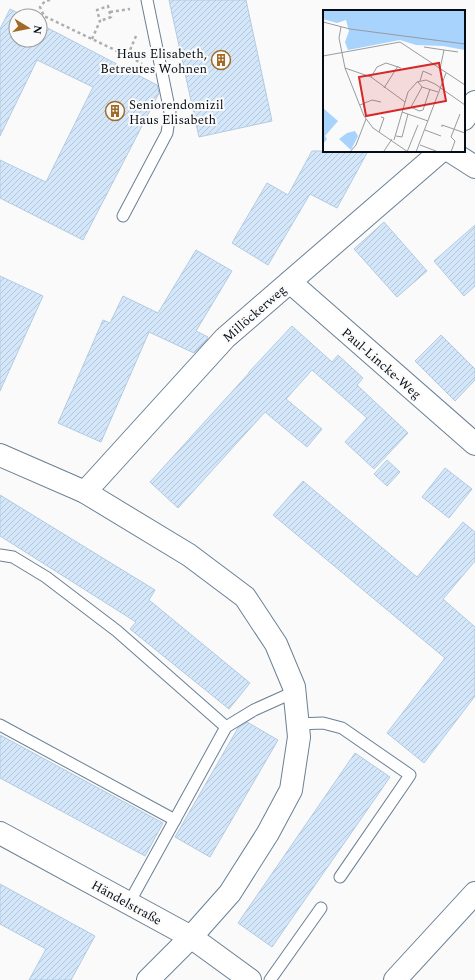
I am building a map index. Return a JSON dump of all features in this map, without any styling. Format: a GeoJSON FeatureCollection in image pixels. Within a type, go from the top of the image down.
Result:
{"type":"FeatureCollection","features":[{"type":"Feature","properties":{"kind":"street"},"geometry":{"type":"LineString","coordinates":[[465,117],[475,102]]}},
{"type":"Feature","properties":{"kind":"street","name":"Millöckerweg"},"geometry":{"type":"LineString","coordinates":[[85,492],[225,338],[440,152]]}},
{"type":"Feature","properties":{"kind":"street"},"geometry":{"type":"LineString","coordinates":[[452,152],[475,167]]}},
{"type":"Feature","properties":{"kind":"street","name":"Paul-Lincke-Weg"},"geometry":{"type":"LineString","coordinates":[[290,282],[475,444]]}},
{"type":"Feature","properties":{"kind":"street"},"geometry":{"type":"LineString","coordinates":[[0,455],[85,492],[189,555],[245,597],[276,644],[294,687],[299,737],[291,790],[268,833],[230,893],[191,937],[148,980]]}},
{"type":"Feature","properties":{"kind":"street","name":"Händelstraße"},"geometry":{"type":"LineString","coordinates":[[0,833],[191,937],[250,980]]}},
{"type":"Feature","properties":{"kind":"street"},"geometry":{"type":"LineString","coordinates":[[395,980],[475,893]]}},
{"type":"Feature","properties":{"kind":"lane"},"geometry":{"type":"LineString","coordinates":[[123,216],[167,133],[170,112],[147,0]]}},
{"type":"Feature","properties":{"kind":"lane"},"geometry":{"type":"LineString","coordinates":[[0,555],[13,557],[46,577],[117,631],[226,728]]}},
{"type":"Feature","properties":{"kind":"lane"},"geometry":{"type":"LineString","coordinates":[[129,903],[226,728],[254,710],[294,692]]}},
{"type":"Feature","properties":{"kind":"lane"},"geometry":{"type":"LineString","coordinates":[[297,724],[323,723],[342,728],[410,775],[340,877]]}},
{"type":"Feature","properties":{"kind":"lane"},"geometry":{"type":"LineString","coordinates":[[0,725],[175,820]]}},
{"type":"Feature","properties":{"kind":"lane"},"geometry":{"type":"LineString","coordinates":[[270,980],[321,908]]}},
{"type":"Feature","properties":{"kind":"path"},"geometry":{"type":"LineString","coordinates":[[50,0],[45,1],[40,7],[44,16],[128,55]]}},
{"type":"Feature","properties":{"kind":"path"},"geometry":{"type":"LineString","coordinates":[[92,39],[100,21],[97,10],[108,6],[111,17],[100,21]]}},
{"type":"Feature","properties":{"kind":"path"},"geometry":{"type":"LineString","coordinates":[[110,12],[130,8]]}},
{"type":"Feature","properties":{"kind":"building","name":"Haus Elisabeth, Betreutes Wohnen"},"geometry":{"type":"Polygon","coordinates":[[[169,0],[246,0],[272,121],[199,137],[169,0]]]}},
{"type":"Feature","properties":{"kind":"building","name":"Seniorendomizil Haus Elisabeth"},"geometry":{"type":"Polygon","coordinates":[[[8,13],[8,48],[48,48],[48,28],[157,85],[159,93],[83,240],[0,198],[0,160],[46,182],[93,87],[37,60],[0,136],[0,29],[8,13]]]}},
{"type":"Feature","properties":{"kind":"building"},"geometry":{"type":"Polygon","coordinates":[[[312,151],[367,152],[337,208],[310,194],[268,265],[232,243],[267,183],[288,195],[312,151]]]}},
{"type":"Feature","properties":{"kind":"building"},"geometry":{"type":"Polygon","coordinates":[[[384,222],[427,271],[397,297],[354,249],[384,222]]]}},
{"type":"Feature","properties":{"kind":"building"},"geometry":{"type":"Polygon","coordinates":[[[475,225],[475,286],[464,296],[434,261],[475,225]]]}},
{"type":"Feature","properties":{"kind":"building"},"geometry":{"type":"Polygon","coordinates":[[[196,250],[232,271],[196,331],[208,337],[207,340],[194,353],[149,332],[101,442],[58,423],[103,320],[110,323],[123,296],[158,313],[196,250]]]}},
{"type":"Feature","properties":{"kind":"building"},"geometry":{"type":"Polygon","coordinates":[[[0,276],[43,296],[0,391],[0,276]]]}},
{"type":"Feature","properties":{"kind":"building"},"geometry":{"type":"Polygon","coordinates":[[[292,326],[332,362],[338,355],[363,378],[357,385],[408,433],[374,469],[345,442],[367,418],[312,370],[286,399],[322,429],[307,447],[265,412],[178,508],[150,482],[292,326]]]}},
{"type":"Feature","properties":{"kind":"building"},"geometry":{"type":"Polygon","coordinates":[[[441,335],[475,369],[475,380],[455,401],[415,361],[441,335]]]}},
{"type":"Feature","properties":{"kind":"building"},"geometry":{"type":"Polygon","coordinates":[[[387,460],[400,472],[387,486],[374,474],[387,460]]]}},
{"type":"Feature","properties":{"kind":"building"},"geometry":{"type":"Polygon","coordinates":[[[445,468],[472,489],[449,518],[422,497],[445,468]]]}},
{"type":"Feature","properties":{"kind":"building"},"geometry":{"type":"Polygon","coordinates":[[[303,481],[417,577],[463,522],[475,532],[475,561],[443,599],[475,627],[475,696],[424,763],[387,733],[445,658],[273,515],[303,481]]]}},
{"type":"Feature","properties":{"kind":"building"},"geometry":{"type":"Polygon","coordinates":[[[0,495],[155,590],[149,600],[250,683],[229,709],[130,629],[136,622],[0,536],[0,495]]]}},
{"type":"Feature","properties":{"kind":"building"},"geometry":{"type":"Polygon","coordinates":[[[247,722],[278,740],[210,857],[175,837],[238,728],[247,722]]]}},
{"type":"Feature","properties":{"kind":"building"},"geometry":{"type":"Polygon","coordinates":[[[0,735],[163,823],[145,856],[0,778],[0,735]]]}},
{"type":"Feature","properties":{"kind":"building"},"geometry":{"type":"Polygon","coordinates":[[[355,753],[390,777],[272,947],[238,923],[355,753]]]}},
{"type":"Feature","properties":{"kind":"building"},"geometry":{"type":"Polygon","coordinates":[[[0,884],[95,936],[71,980],[29,980],[46,949],[0,924],[0,884]]]}},
{"type":"Feature","properties":{"kind":"place","name":"Haus Elisabeth, Betreutes Wohnen"},"geometry":{"type":"Point","coordinates":[221,60]}},
{"type":"Feature","properties":{"kind":"place","name":"Seniorendomizil Haus Elisabeth"},"geometry":{"type":"Point","coordinates":[115,111]}}]}
